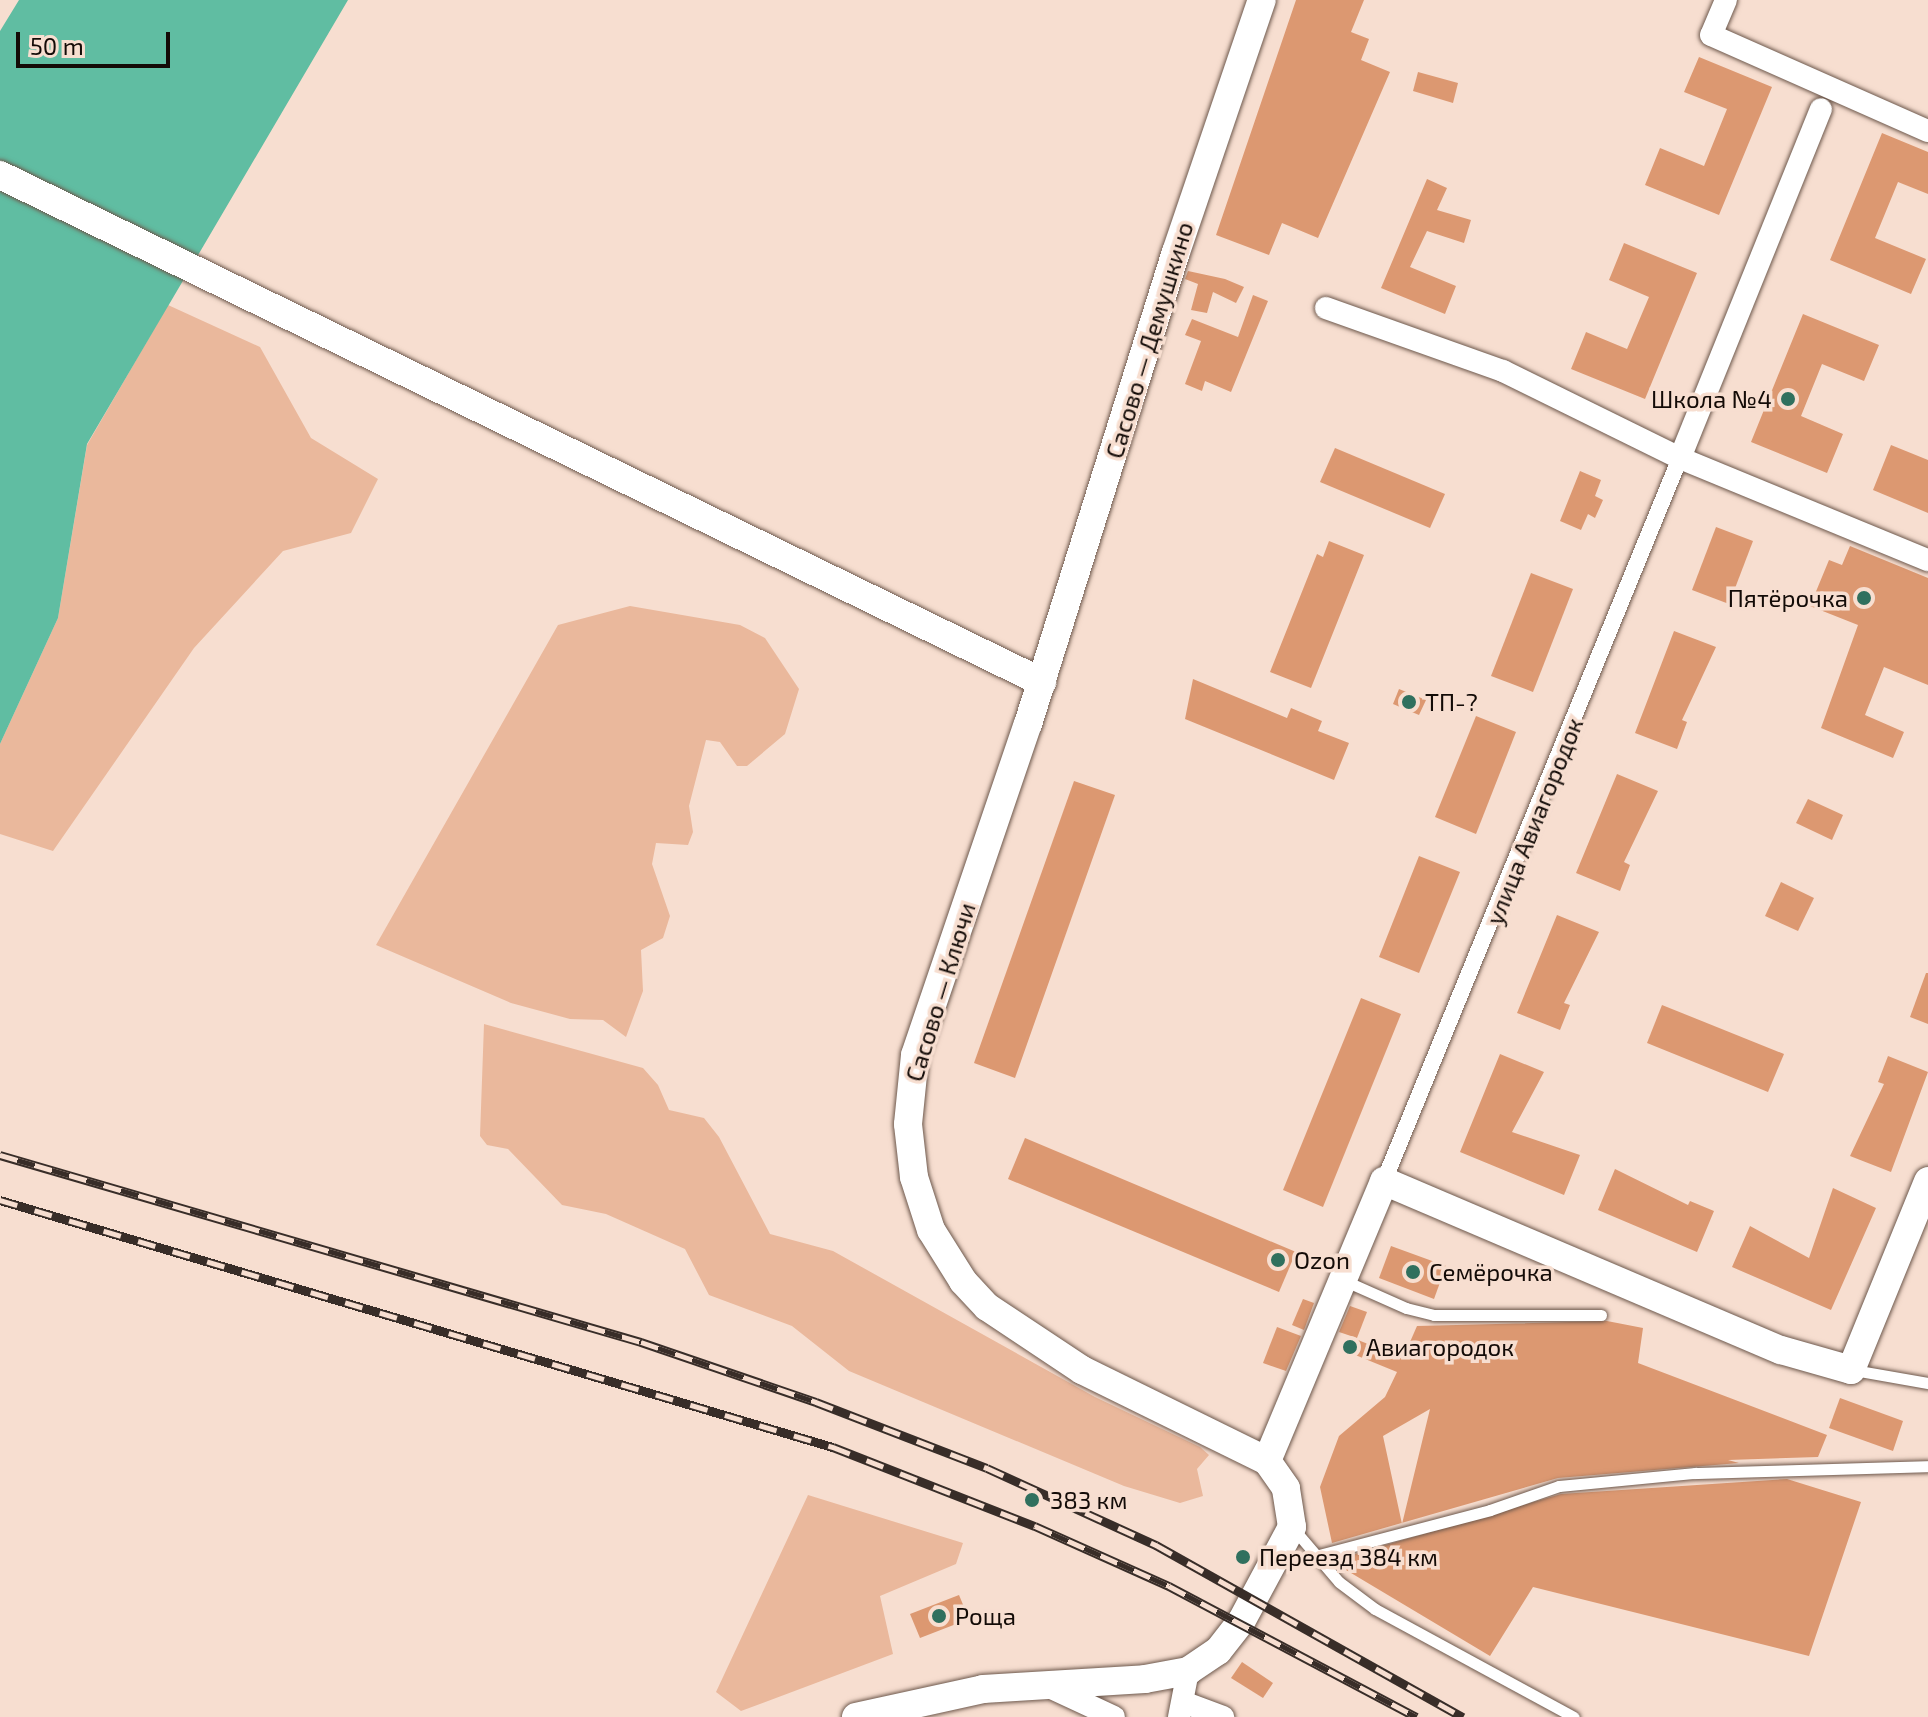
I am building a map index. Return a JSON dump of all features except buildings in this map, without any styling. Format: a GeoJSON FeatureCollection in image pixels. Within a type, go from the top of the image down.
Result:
{"type":"FeatureCollection","features":[{"type":"Feature","properties":{"kind":"street","name":"Сасово — Демушкино"},"geometry":{"type":"LineString","coordinates":[[1042,682],[1176,252],[1262,0]]}},
{"type":"Feature","properties":{"kind":"street"},"geometry":{"type":"LineString","coordinates":[[1726,0],[1711,35],[1928,131]]}},
{"type":"Feature","properties":{"kind":"street"},"geometry":{"type":"LineString","coordinates":[[1680,458],[1821,109]]}},
{"type":"Feature","properties":{"kind":"street"},"geometry":{"type":"LineString","coordinates":[[0,175],[340,337],[1042,682]]}},
{"type":"Feature","properties":{"kind":"street"},"geometry":{"type":"LineString","coordinates":[[1326,308],[1503,371],[1680,458],[1928,560]]}},
{"type":"Feature","properties":{"kind":"street","name":"улица Авиагородок"},"geometry":{"type":"LineString","coordinates":[[1267,1461],[1316,1352],[1680,458]]}},
{"type":"Feature","properties":{"kind":"street","name":"Сасово — Ключи"},"geometry":{"type":"LineString","coordinates":[[1042,682],[915,1055],[908,1124],[921,1204],[963,1281],[1017,1331],[1082,1370],[1267,1461]]}},
{"type":"Feature","properties":{"kind":"street"},"geometry":{"type":"LineString","coordinates":[[1384,1181],[1781,1350],[1851,1370],[1928,1181]]}},
{"type":"Feature","properties":{"kind":"street"},"geometry":{"type":"LineString","coordinates":[[856,1717],[930,1697],[1044,1684],[1145,1679],[1188,1671],[1218,1651],[1241,1622],[1292,1527],[1286,1488],[1267,1461]]}},
{"type":"Feature","properties":{"kind":"street"},"geometry":{"type":"LineString","coordinates":[[1188,1671],[1181,1710],[1223,1717]]}},
{"type":"Feature","properties":{"kind":"street"},"geometry":{"type":"LineString","coordinates":[[1044,1684],[1114,1717]]}},
{"type":"Feature","properties":{"kind":"lane"},"geometry":{"type":"LineString","coordinates":[[1343,1280],[1406,1308],[1434,1315],[1601,1315]]}},
{"type":"Feature","properties":{"kind":"lane"},"geometry":{"type":"LineString","coordinates":[[1851,1370],[1928,1383]]}},
{"type":"Feature","properties":{"kind":"lane"},"geometry":{"type":"LineString","coordinates":[[1315,1556],[1490,1510],[1559,1486],[1695,1473],[1928,1466]]}},
{"type":"Feature","properties":{"kind":"lane"},"geometry":{"type":"LineString","coordinates":[[1292,1527],[1315,1556],[1375,1609],[1574,1717]]}},
{"type":"Feature","properties":{"kind":"shaded area"},"geometry":{"type":"Polygon","coordinates":[[[168,305],[260,347],[311,438],[378,479],[351,533],[283,551],[194,648],[53,851],[0,834],[0,744],[58,618],[87,445],[168,305]]]}},
{"type":"Feature","properties":{"kind":"shaded area"},"geometry":{"type":"Polygon","coordinates":[[[630,606],[740,625],[765,638],[799,689],[785,734],[747,766],[737,766],[720,742],[706,740],[689,806],[693,832],[688,845],[656,843],[652,864],[670,916],[663,938],[641,950],[643,991],[626,1037],[603,1020],[570,1019],[511,1003],[376,945],[558,625],[630,606]]]}},
{"type":"Feature","properties":{"kind":"shaded area"},"geometry":{"type":"Polygon","coordinates":[[[484,1024],[643,1068],[658,1085],[669,1110],[704,1118],[719,1137],[770,1234],[833,1251],[1095,1397],[1200,1447],[1209,1455],[1197,1469],[1203,1496],[1180,1503],[1124,1486],[849,1371],[792,1326],[709,1295],[685,1249],[606,1214],[562,1205],[508,1149],[487,1145],[480,1136],[484,1024]]]}},
{"type":"Feature","properties":{"kind":"shaded area"},"geometry":{"type":"Polygon","coordinates":[[[808,1495],[963,1543],[956,1564],[880,1596],[893,1654],[741,1711],[716,1692],[808,1495]]]}},
{"type":"Feature","properties":{"kind":"water"},"geometry":{"type":"Polygon","coordinates":[[[19,0],[348,0],[87,444],[58,618],[0,744],[0,31],[19,0]]]}},
{"type":"Feature","properties":{"kind":"railway"},"geometry":{"type":"LineString","coordinates":[[0,1155],[641,1342],[816,1402],[987,1468],[1156,1545],[1463,1717]]}},
{"type":"Feature","properties":{"kind":"railway"},"geometry":{"type":"LineString","coordinates":[[0,1200],[833,1447],[1035,1526],[1169,1586],[1416,1717]]}},
{"type":"Feature","properties":{"kind":"place","name":"Школа №4"},"geometry":{"type":"Point","coordinates":[1788,399]}},
{"type":"Feature","properties":{"kind":"place","name":"Пятёрочка"},"geometry":{"type":"Point","coordinates":[1864,598]}},
{"type":"Feature","properties":{"kind":"place","name":"ТП-?"},"geometry":{"type":"Point","coordinates":[1409,702]}},
{"type":"Feature","properties":{"kind":"place","name":"Ozon"},"geometry":{"type":"Point","coordinates":[1278,1260]}},
{"type":"Feature","properties":{"kind":"place","name":"Семёрочка"},"geometry":{"type":"Point","coordinates":[1413,1272]}},
{"type":"Feature","properties":{"kind":"place","name":"Авиагородок"},"geometry":{"type":"Point","coordinates":[1350,1347]}},
{"type":"Feature","properties":{"kind":"place","name":"383 км"},"geometry":{"type":"Point","coordinates":[1032,1500]}},
{"type":"Feature","properties":{"kind":"place","name":"Переезд 384 км"},"geometry":{"type":"Point","coordinates":[1243,1557]}},
{"type":"Feature","properties":{"kind":"place","name":"Роща"},"geometry":{"type":"Point","coordinates":[939,1616]}}]}
